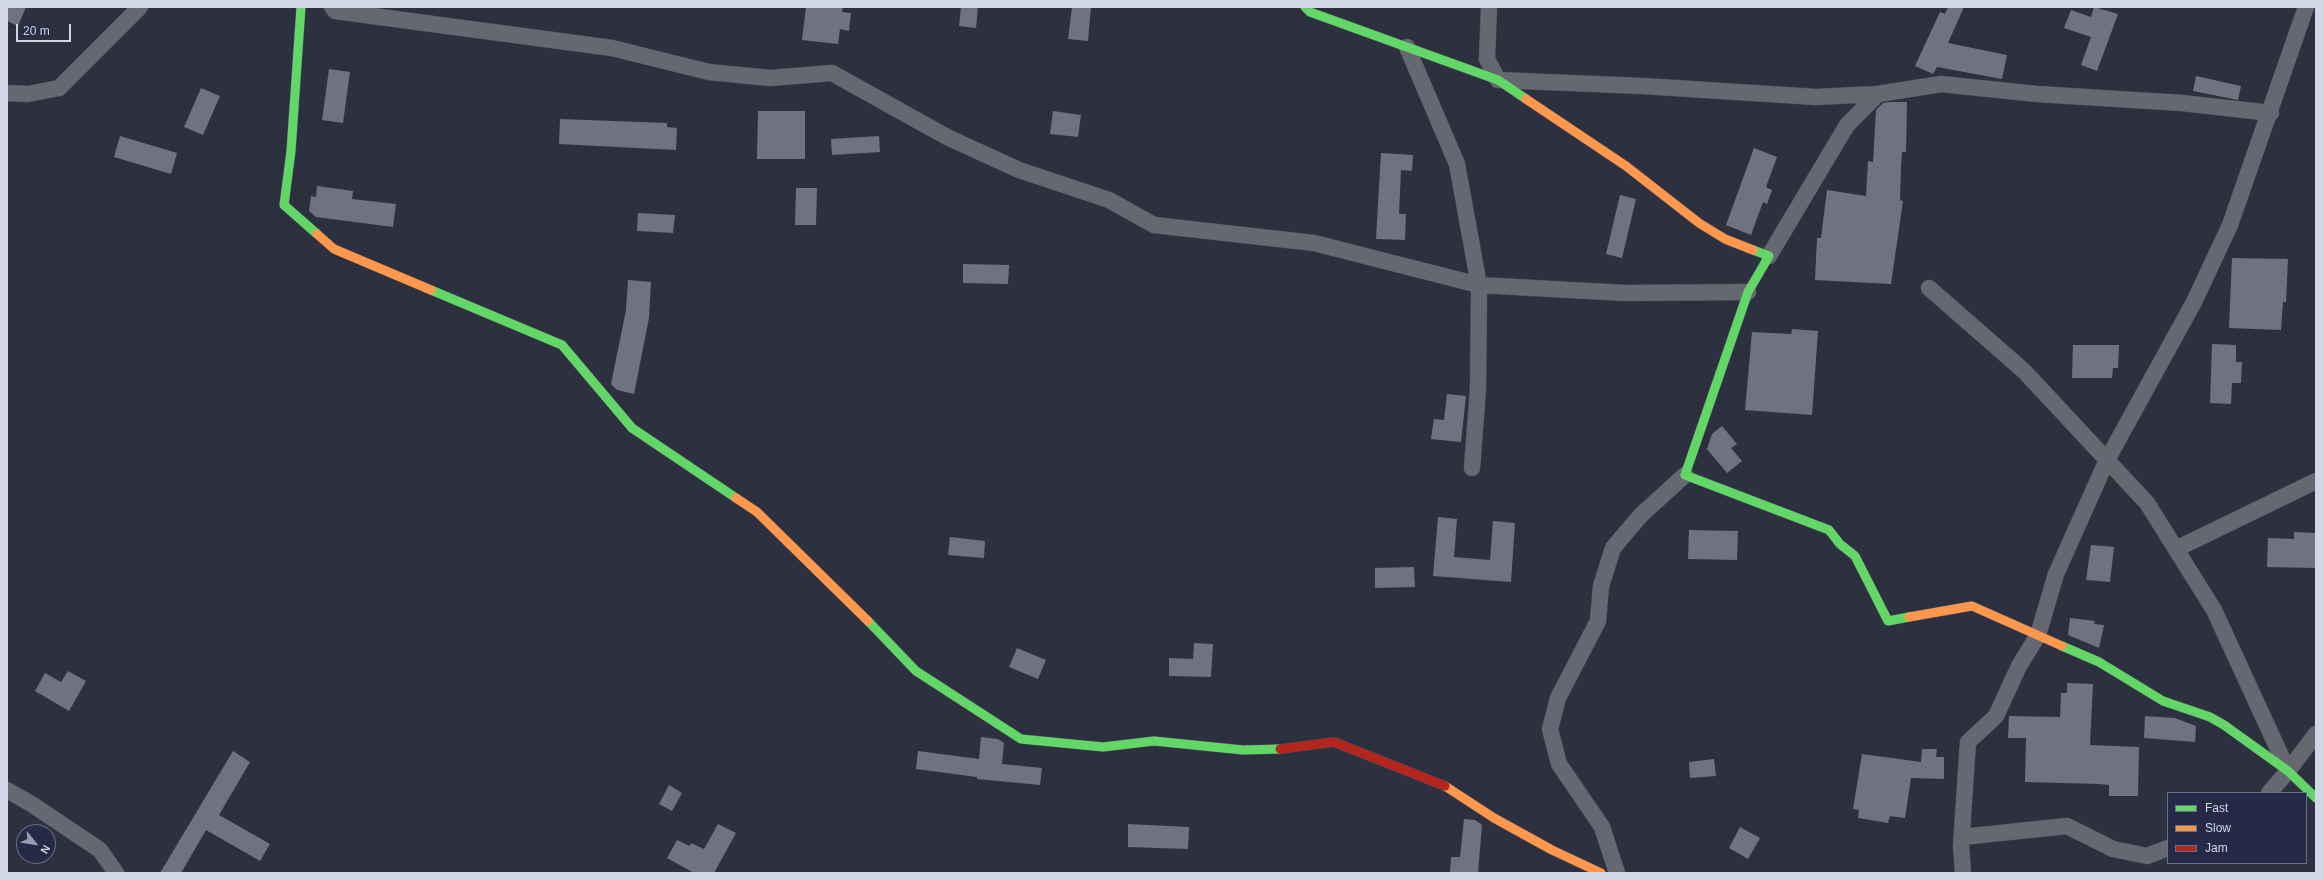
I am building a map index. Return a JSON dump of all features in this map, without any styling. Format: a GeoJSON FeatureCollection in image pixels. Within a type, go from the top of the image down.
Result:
{"type":"FeatureCollection","features":[{"type":"Feature","properties":{"kind":"street"},"geometry":{"type":"LineString","coordinates":[[7,93],[28,94],[59,88],[140,7]]}},
{"type":"Feature","properties":{"kind":"street"},"geometry":{"type":"LineString","coordinates":[[301,7],[291,151],[284,205],[334,249],[562,345],[632,428],[757,512],[826,578],[916,671],[1021,739],[1103,747],[1154,741],[1243,750],[1279,749],[1334,742],[1449,787],[1494,818],[1552,850],[1601,873]]}},
{"type":"Feature","properties":{"kind":"street"},"geometry":{"type":"LineString","coordinates":[[332,7],[335,11],[612,48],[709,72],[770,78],[832,73],[947,138],[1019,170],[1109,200],[1154,225],[1314,243],[1479,285],[1625,293],[1748,292]]}},
{"type":"Feature","properties":{"kind":"street"},"geometry":{"type":"LineString","coordinates":[[1305,7],[1310,12],[1498,80],[1626,166],[1699,223],[1725,239],[1769,256]]}},
{"type":"Feature","properties":{"kind":"street"},"geometry":{"type":"LineString","coordinates":[[1489,7],[1487,59],[1498,80]]}},
{"type":"Feature","properties":{"kind":"street"},"geometry":{"type":"LineString","coordinates":[[1963,873],[1962,837],[1968,742],[1996,716],[2019,666],[2038,635],[2056,574],[2107,460],[2194,302],[2224,239],[2270,113],[2306,7]]}},
{"type":"Feature","properties":{"kind":"street"},"geometry":{"type":"LineString","coordinates":[[1407,47],[1457,164],[1479,285],[1478,389],[1472,468]]}},
{"type":"Feature","properties":{"kind":"street"},"geometry":{"type":"LineString","coordinates":[[1498,80],[1643,86],[1816,97],[1878,94],[1941,84],[2044,95],[2182,103],[2270,113]]}},
{"type":"Feature","properties":{"kind":"street"},"geometry":{"type":"LineString","coordinates":[[1617,873],[1602,827],[1559,764],[1550,729],[1558,698],[1598,621],[1601,586],[1613,548],[1641,514],[1685,475],[1748,292],[1847,125],[1878,94]]}},
{"type":"Feature","properties":{"kind":"street"},"geometry":{"type":"LineString","coordinates":[[1929,288],[2024,371],[2147,503],[2214,610],[2288,771]]}},
{"type":"Feature","properties":{"kind":"street"},"geometry":{"type":"LineString","coordinates":[[1685,475],[1829,530],[1855,556],[1888,621],[1972,606],[2099,662],[2163,701],[2210,717],[2224,725],[2288,771],[2316,798]]}},
{"type":"Feature","properties":{"kind":"street"},"geometry":{"type":"LineString","coordinates":[[2176,548],[2316,481]]}},
{"type":"Feature","properties":{"kind":"street"},"geometry":{"type":"LineString","coordinates":[[2270,792],[2316,734]]}},
{"type":"Feature","properties":{"kind":"street"},"geometry":{"type":"LineString","coordinates":[[7,790],[100,850],[116,873]]}},
{"type":"Feature","properties":{"kind":"street"},"geometry":{"type":"LineString","coordinates":[[1962,837],[2067,826],[2113,849],[2147,856],[2167,848]]}},
{"type":"Feature","properties":{"kind":"building"},"geometry":{"type":"Polygon","coordinates":[[[7,7],[26,7],[18,26],[7,21],[7,7]]]}},
{"type":"Feature","properties":{"kind":"building"},"geometry":{"type":"Polygon","coordinates":[[[806,7],[843,7],[842,12],[851,13],[849,31],[840,29],[838,44],[802,40],[806,7]]]}},
{"type":"Feature","properties":{"kind":"building"},"geometry":{"type":"Polygon","coordinates":[[[961,7],[978,7],[976,28],[959,26],[961,7]]]}},
{"type":"Feature","properties":{"kind":"building"},"geometry":{"type":"Polygon","coordinates":[[[1072,7],[1091,7],[1088,41],[1068,39],[1072,7]]]}},
{"type":"Feature","properties":{"kind":"building"},"geometry":{"type":"Polygon","coordinates":[[[1948,7],[1964,7],[1948,43],[2007,55],[2002,79],[1937,67],[1933,74],[1915,66],[1940,12],[1945,14],[1948,7]]]}},
{"type":"Feature","properties":{"kind":"building"},"geometry":{"type":"Polygon","coordinates":[[[2094,7],[2118,14],[2097,71],[2081,65],[2091,37],[2064,28],[2071,10],[2091,17],[2094,7]]]}},
{"type":"Feature","properties":{"kind":"building"},"geometry":{"type":"Polygon","coordinates":[[[329,69],[350,72],[343,123],[322,120],[329,69]]]}},
{"type":"Feature","properties":{"kind":"building"},"geometry":{"type":"Polygon","coordinates":[[[2196,76],[2241,86],[2238,100],[2193,91],[2196,76]]]}},
{"type":"Feature","properties":{"kind":"building"},"geometry":{"type":"Polygon","coordinates":[[[201,88],[220,96],[203,135],[184,127],[201,88]]]}},
{"type":"Feature","properties":{"kind":"building"},"geometry":{"type":"Polygon","coordinates":[[[1907,102],[1906,152],[1902,152],[1901,168],[1900,200],[1903,201],[1891,284],[1815,280],[1817,238],[1821,238],[1827,190],[1866,196],[1868,161],[1873,162],[1876,110],[1883,103],[1907,102]]]}},
{"type":"Feature","properties":{"kind":"building"},"geometry":{"type":"Polygon","coordinates":[[[758,111],[805,111],[805,159],[757,159],[758,111]]]}},
{"type":"Feature","properties":{"kind":"building"},"geometry":{"type":"Polygon","coordinates":[[[1053,111],[1081,115],[1078,137],[1050,134],[1053,111]]]}},
{"type":"Feature","properties":{"kind":"building"},"geometry":{"type":"Polygon","coordinates":[[[560,119],[667,123],[667,127],[677,128],[676,150],[559,144],[560,119]]]}},
{"type":"Feature","properties":{"kind":"building"},"geometry":{"type":"Polygon","coordinates":[[[120,136],[177,153],[171,174],[114,157],[120,136]]]}},
{"type":"Feature","properties":{"kind":"building"},"geometry":{"type":"Polygon","coordinates":[[[879,136],[880,152],[832,155],[831,139],[879,136]]]}},
{"type":"Feature","properties":{"kind":"building"},"geometry":{"type":"Polygon","coordinates":[[[1754,148],[1777,157],[1766,187],[1772,190],[1767,204],[1763,202],[1751,235],[1726,225],[1754,148]]]}},
{"type":"Feature","properties":{"kind":"building"},"geometry":{"type":"Polygon","coordinates":[[[1381,153],[1413,155],[1412,171],[1401,170],[1399,214],[1406,214],[1405,240],[1376,239],[1381,153]]]}},
{"type":"Feature","properties":{"kind":"building"},"geometry":{"type":"Polygon","coordinates":[[[317,186],[353,191],[352,199],[396,204],[393,227],[316,217],[309,211],[311,196],[316,197],[317,186]]]}},
{"type":"Feature","properties":{"kind":"building"},"geometry":{"type":"Polygon","coordinates":[[[796,188],[817,188],[816,225],[795,225],[796,188]]]}},
{"type":"Feature","properties":{"kind":"building"},"geometry":{"type":"Polygon","coordinates":[[[1620,195],[1636,199],[1622,258],[1606,254],[1620,195]]]}},
{"type":"Feature","properties":{"kind":"building"},"geometry":{"type":"Polygon","coordinates":[[[638,213],[675,215],[673,233],[637,231],[638,213]]]}},
{"type":"Feature","properties":{"kind":"building"},"geometry":{"type":"Polygon","coordinates":[[[2232,258],[2288,259],[2286,302],[2283,302],[2281,330],[2229,328],[2232,258]]]}},
{"type":"Feature","properties":{"kind":"building"},"geometry":{"type":"Polygon","coordinates":[[[963,264],[1009,265],[1008,284],[963,283],[963,264]]]}},
{"type":"Feature","properties":{"kind":"building"},"geometry":{"type":"Polygon","coordinates":[[[628,280],[651,282],[649,318],[634,394],[617,390],[611,384],[626,310],[628,280]]]}},
{"type":"Feature","properties":{"kind":"building"},"geometry":{"type":"Polygon","coordinates":[[[1792,329],[1818,331],[1812,415],[1745,410],[1752,332],[1791,334],[1792,329]]]}},
{"type":"Feature","properties":{"kind":"building"},"geometry":{"type":"Polygon","coordinates":[[[2212,344],[2236,345],[2236,362],[2242,362],[2241,383],[2232,383],[2231,404],[2210,403],[2212,344]]]}},
{"type":"Feature","properties":{"kind":"building"},"geometry":{"type":"Polygon","coordinates":[[[2073,345],[2119,345],[2118,368],[2113,368],[2112,378],[2072,378],[2073,345]]]}},
{"type":"Feature","properties":{"kind":"building"},"geometry":{"type":"Polygon","coordinates":[[[1447,394],[1466,396],[1461,442],[1431,439],[1434,419],[1444,420],[1447,394]]]}},
{"type":"Feature","properties":{"kind":"building"},"geometry":{"type":"Polygon","coordinates":[[[1722,426],[1737,444],[1731,448],[1742,461],[1727,473],[1707,449],[1712,434],[1722,426]]]}},
{"type":"Feature","properties":{"kind":"building"},"geometry":{"type":"Polygon","coordinates":[[[1438,517],[1457,519],[1454,557],[1490,560],[1493,521],[1515,523],[1511,582],[1433,576],[1438,517]]]}},
{"type":"Feature","properties":{"kind":"building"},"geometry":{"type":"Polygon","coordinates":[[[1689,530],[1738,531],[1737,560],[1688,559],[1689,530]]]}},
{"type":"Feature","properties":{"kind":"building"},"geometry":{"type":"Polygon","coordinates":[[[2294,532],[2316,533],[2316,568],[2267,567],[2268,538],[2294,539],[2294,532]]]}},
{"type":"Feature","properties":{"kind":"building"},"geometry":{"type":"Polygon","coordinates":[[[950,537],[985,541],[984,558],[948,555],[950,537]]]}},
{"type":"Feature","properties":{"kind":"building"},"geometry":{"type":"Polygon","coordinates":[[[2091,545],[2114,547],[2110,582],[2086,580],[2091,545]]]}},
{"type":"Feature","properties":{"kind":"building"},"geometry":{"type":"Polygon","coordinates":[[[1414,567],[1415,587],[1375,588],[1375,568],[1414,567]]]}},
{"type":"Feature","properties":{"kind":"building"},"geometry":{"type":"Polygon","coordinates":[[[2070,618],[2095,621],[2094,624],[2104,625],[2099,648],[2068,635],[2070,618]]]}},
{"type":"Feature","properties":{"kind":"building"},"geometry":{"type":"Polygon","coordinates":[[[1194,643],[1213,644],[1211,677],[1169,676],[1169,658],[1193,659],[1194,643]]]}},
{"type":"Feature","properties":{"kind":"building"},"geometry":{"type":"Polygon","coordinates":[[[1017,648],[1046,660],[1038,679],[1009,667],[1017,648]]]}},
{"type":"Feature","properties":{"kind":"building"},"geometry":{"type":"Polygon","coordinates":[[[68,671],[86,681],[69,711],[35,691],[45,673],[61,682],[68,671]]]}},
{"type":"Feature","properties":{"kind":"building"},"geometry":{"type":"Polygon","coordinates":[[[2067,683],[2093,684],[2090,745],[2139,747],[2138,796],[2109,796],[2109,785],[2025,782],[2026,738],[2008,738],[2009,716],[2060,717],[2061,693],[2067,693],[2067,683]]]}},
{"type":"Feature","properties":{"kind":"building"},"geometry":{"type":"Polygon","coordinates":[[[2145,716],[2175,718],[2196,726],[2195,742],[2144,738],[2145,716]]]}},
{"type":"Feature","properties":{"kind":"building"},"geometry":{"type":"Polygon","coordinates":[[[981,737],[998,739],[1004,743],[1002,764],[1042,768],[1040,785],[977,779],[977,777],[916,769],[918,751],[979,759],[981,737]]]}},
{"type":"Feature","properties":{"kind":"building"},"geometry":{"type":"Polygon","coordinates":[[[1922,749],[1937,749],[1936,757],[1944,757],[1944,779],[1911,778],[1905,818],[1890,816],[1888,823],[1858,818],[1859,810],[1853,809],[1862,754],[1921,762],[1922,749]]]}},
{"type":"Feature","properties":{"kind":"building"},"geometry":{"type":"Polygon","coordinates":[[[233,751],[250,762],[219,815],[270,844],[260,861],[206,830],[181,873],[160,873],[233,751]]]}},
{"type":"Feature","properties":{"kind":"building"},"geometry":{"type":"Polygon","coordinates":[[[1714,759],[1716,776],[1690,778],[1689,762],[1714,759]]]}},
{"type":"Feature","properties":{"kind":"building"},"geometry":{"type":"Polygon","coordinates":[[[669,785],[682,793],[672,811],[659,804],[669,785]]]}},
{"type":"Feature","properties":{"kind":"building"},"geometry":{"type":"Polygon","coordinates":[[[1464,819],[1475,820],[1482,825],[1478,873],[1450,873],[1451,857],[1460,857],[1464,819]]]}},
{"type":"Feature","properties":{"kind":"building"},"geometry":{"type":"Polygon","coordinates":[[[718,824],[736,833],[714,873],[694,873],[667,858],[677,840],[690,846],[691,843],[704,849],[718,824]]]}},
{"type":"Feature","properties":{"kind":"building"},"geometry":{"type":"Polygon","coordinates":[[[1128,824],[1189,827],[1188,849],[1128,847],[1128,824]]]}},
{"type":"Feature","properties":{"kind":"building"},"geometry":{"type":"Polygon","coordinates":[[[1740,827],[1760,838],[1748,859],[1729,848],[1740,827]]]}},
{"type":"Feature","properties":{"kind":"traffic: fast"},"geometry":{"type":"LineString","coordinates":[[301,7],[291,151],[284,205],[317,234]]}},
{"type":"Feature","properties":{"kind":"traffic: fast"},"geometry":{"type":"LineString","coordinates":[[1305,7],[1310,12],[1498,80],[1526,99]]}},
{"type":"Feature","properties":{"kind":"traffic: fast"},"geometry":{"type":"LineString","coordinates":[[1753,250],[1769,256],[1748,292],[1685,475],[1829,530],[1840,544],[1855,556],[1888,621],[1909,617]]}},
{"type":"Feature","properties":{"kind":"traffic: fast"},"geometry":{"type":"LineString","coordinates":[[431,290],[562,345],[632,428],[736,498]]}},
{"type":"Feature","properties":{"kind":"traffic: fast"},"geometry":{"type":"LineString","coordinates":[[868,621],[916,671],[1021,739],[1103,747],[1154,741],[1243,750],[1280,749]]}},
{"type":"Feature","properties":{"kind":"traffic: fast"},"geometry":{"type":"LineString","coordinates":[[2062,646],[2099,662],[2163,701],[2210,717],[2224,725],[2288,771],[2316,798]]}},
{"type":"Feature","properties":{"kind":"traffic: slow"},"geometry":{"type":"LineString","coordinates":[[1526,99],[1626,166],[1699,223],[1725,239],[1753,250]]}},
{"type":"Feature","properties":{"kind":"traffic: slow"},"geometry":{"type":"LineString","coordinates":[[317,234],[334,249],[431,290]]}},
{"type":"Feature","properties":{"kind":"traffic: slow"},"geometry":{"type":"LineString","coordinates":[[736,498],[757,512],[868,621]]}},
{"type":"Feature","properties":{"kind":"traffic: slow"},"geometry":{"type":"LineString","coordinates":[[1909,617],[1972,606],[2062,646]]}},
{"type":"Feature","properties":{"kind":"traffic: slow"},"geometry":{"type":"LineString","coordinates":[[1445,786],[1494,818],[1552,850],[1601,873]]}},
{"type":"Feature","properties":{"kind":"traffic: jam"},"geometry":{"type":"LineString","coordinates":[[1280,749],[1334,742],[1445,786]]}}]}
